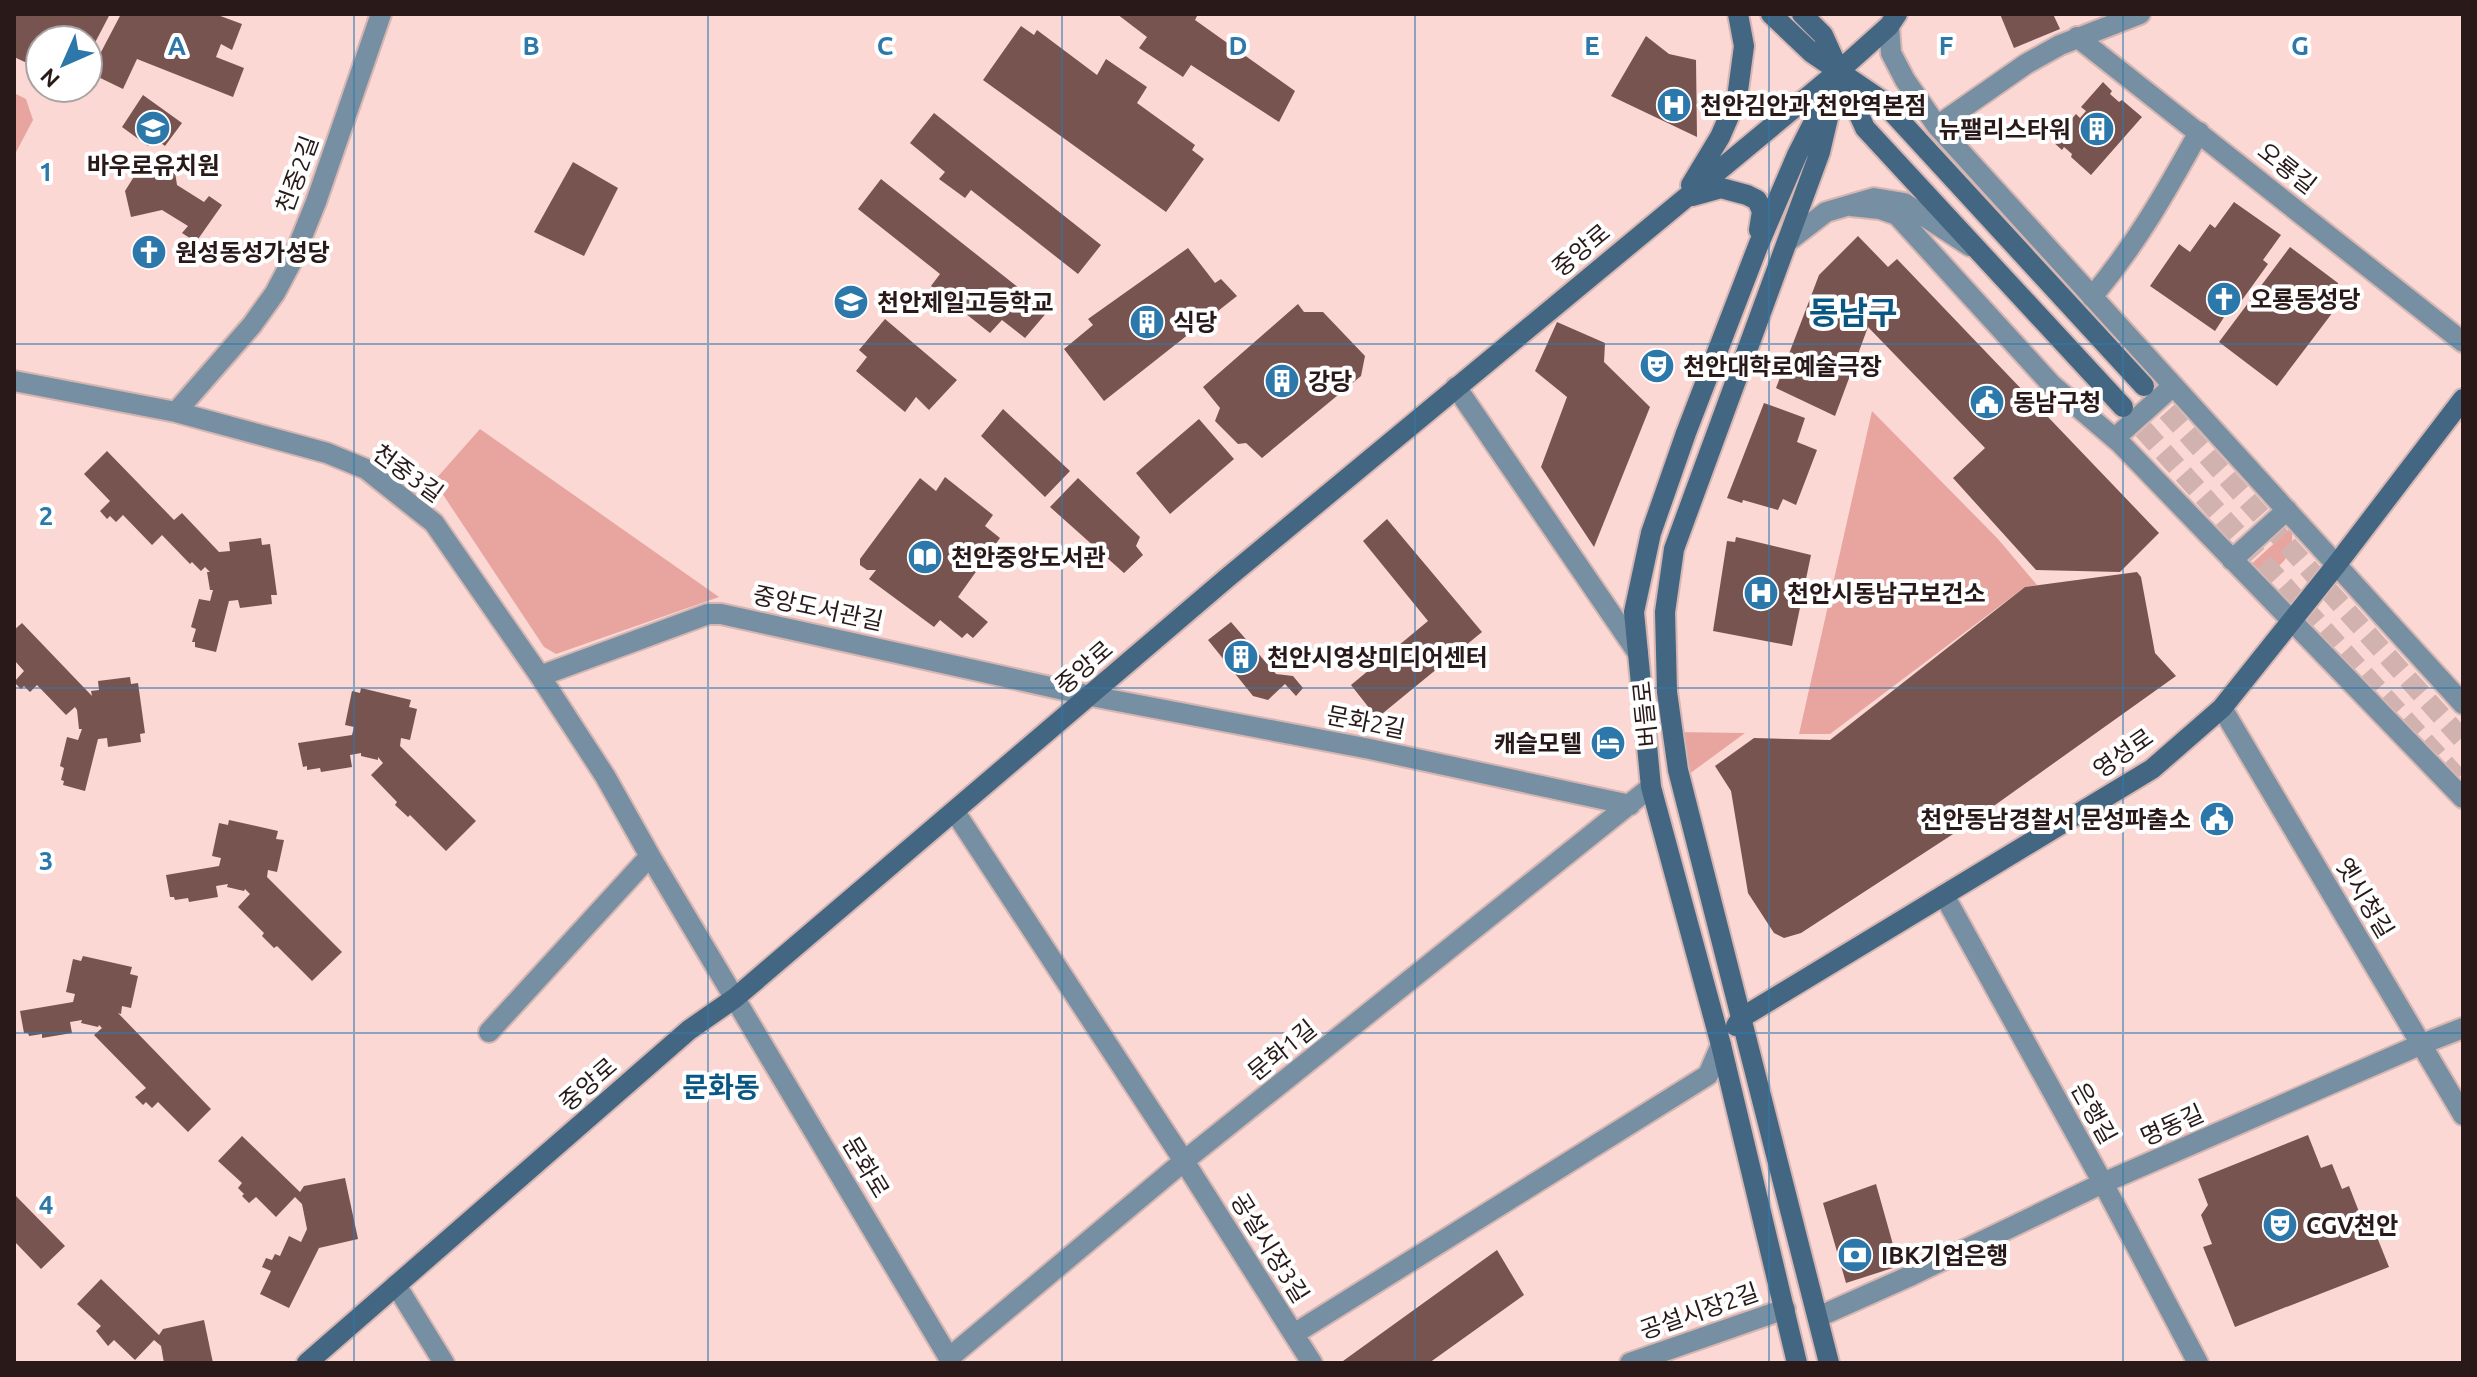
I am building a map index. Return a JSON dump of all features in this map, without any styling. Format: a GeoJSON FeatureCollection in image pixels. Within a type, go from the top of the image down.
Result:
{"type":"FeatureCollection","features":[{"type":"Feature","properties":{"kind":"street","name":"천중2길"},"geometry":{"type":"LineString","coordinates":[[176,412],[252,325],[275,293],[293,259],[381,14]]}},
{"type":"Feature","properties":{"kind":"street"},"geometry":{"type":"LineString","coordinates":[[1684,198],[1720,137],[1737,98],[1744,46],[1738,14]]}},
{"type":"Feature","properties":{"kind":"street"},"geometry":{"type":"LineString","coordinates":[[1771,14],[1812,53],[1881,100],[2144,386]]}},
{"type":"Feature","properties":{"kind":"street"},"geometry":{"type":"LineString","coordinates":[[1802,14],[1823,35],[1865,128],[2123,407]]}},
{"type":"Feature","properties":{"kind":"street"},"geometry":{"type":"LineString","coordinates":[[1937,126],[2026,64],[2077,37],[2140,14]]}},
{"type":"Feature","properties":{"kind":"street"},"geometry":{"type":"LineString","coordinates":[[1893,20],[1891,53],[1905,80],[1937,126],[2463,704]]}},
{"type":"Feature","properties":{"kind":"street","name":"중앙로"},"geometry":{"type":"LineString","coordinates":[[307,1363],[689,1030],[735,998],[1227,578],[1840,70],[1893,20]]}},
{"type":"Feature","properties":{"kind":"street","name":"오룡길"},"geometry":{"type":"LineString","coordinates":[[2077,37],[2463,342]]}},
{"type":"Feature","properties":{"kind":"street","name":"버들로"},"geometry":{"type":"LineString","coordinates":[[1829,1363],[1678,770],[1667,692],[1665,612],[1674,549],[1820,152],[1840,70]]}},
{"type":"Feature","properties":{"kind":"street","name":"버들로"},"geometry":{"type":"LineString","coordinates":[[1797,1363],[1721,1045],[1651,787],[1634,612],[1651,533],[1686,433],[1758,246],[1797,155],[1840,70]]}},
{"type":"Feature","properties":{"kind":"street"},"geometry":{"type":"LineString","coordinates":[[2092,297],[2152,217],[2199,132]]}},
{"type":"Feature","properties":{"kind":"street"},"geometry":{"type":"LineString","coordinates":[[1684,198],[1721,188],[1757,200],[1762,211],[1758,246]]}},
{"type":"Feature","properties":{"kind":"street"},"geometry":{"type":"LineString","coordinates":[[1787,242],[1826,212],[1874,198],[1904,203],[1976,250]]}},
{"type":"Feature","properties":{"kind":"street"},"geometry":{"type":"LineString","coordinates":[[1851,206],[1880,209],[1897,215],[2051,384],[2118,441],[2463,798]]}},
{"type":"Feature","properties":{"kind":"street","name":"천중3길"},"geometry":{"type":"LineString","coordinates":[[14,381],[176,412],[327,453],[366,469],[434,523],[605,776],[735,998]]}},
{"type":"Feature","properties":{"kind":"street","name":"버들로"},"geometry":{"type":"LineString","coordinates":[[1456,387],[1638,653]]}},
{"type":"Feature","properties":{"kind":"street"},"geometry":{"type":"LineString","coordinates":[[2118,441],[2176,389]]}},
{"type":"Feature","properties":{"kind":"street","name":"영성로"},"geometry":{"type":"LineString","coordinates":[[1721,1045],[1741,1018],[2152,769],[2222,708],[2463,399]]}},
{"type":"Feature","properties":{"kind":"street"},"geometry":{"type":"LineString","coordinates":[[2232,560],[2287,510]]}},
{"type":"Feature","properties":{"kind":"street","name":"중앙도서관길"},"geometry":{"type":"LineString","coordinates":[[540,676],[708,614],[721,614],[1091,696]]}},
{"type":"Feature","properties":{"kind":"street","name":"문화2길"},"geometry":{"type":"LineString","coordinates":[[1091,696],[1370,749],[1630,805]]}},
{"type":"Feature","properties":{"kind":"street","name":"옛시청길"},"geometry":{"type":"LineString","coordinates":[[2222,708],[2463,1115]]}},
{"type":"Feature","properties":{"kind":"street","name":"문화1길"},"geometry":{"type":"LineString","coordinates":[[950,1361],[1184,1161],[1651,787]]}},
{"type":"Feature","properties":{"kind":"street","name":"공설시장3길"},"geometry":{"type":"LineString","coordinates":[[955,812],[1184,1161],[1312,1363]]}},
{"type":"Feature","properties":{"kind":"street"},"geometry":{"type":"LineString","coordinates":[[489,1032],[650,856]]}},
{"type":"Feature","properties":{"kind":"street","name":"은행길"},"geometry":{"type":"LineString","coordinates":[[1944,895],[2103,1183],[2170,1309],[2192,1361]]}},
{"type":"Feature","properties":{"kind":"street","name":"문화로"},"geometry":{"type":"LineString","coordinates":[[735,998],[950,1361]]}},
{"type":"Feature","properties":{"kind":"street","name":"명동길"},"geometry":{"type":"LineString","coordinates":[[1818,1317],[2103,1183],[2463,1028]]}},
{"type":"Feature","properties":{"kind":"street"},"geometry":{"type":"LineString","coordinates":[[1294,1334],[1708,1075],[1721,1045]]}},
{"type":"Feature","properties":{"kind":"street"},"geometry":{"type":"LineString","coordinates":[[396,1285],[444,1363]]}},
{"type":"Feature","properties":{"kind":"street","name":"공설시장2길"},"geometry":{"type":"LineString","coordinates":[[1630,1363],[1785,1309]]}},
{"type":"Feature","properties":{"kind":"shaded area"},"geometry":{"type":"Polygon","coordinates":[[[14,93],[24,98],[33,120],[14,156],[14,93]]]}},
{"type":"Feature","properties":{"kind":"shaded area"},"geometry":{"type":"Polygon","coordinates":[[[1872,411],[1998,539],[2037,585],[2025,587],[1830,734],[1799,734],[1872,411]]]}},
{"type":"Feature","properties":{"kind":"shaded area"},"geometry":{"type":"Polygon","coordinates":[[[480,429],[719,597],[556,654],[544,647],[434,481],[480,429]]]}},
{"type":"Feature","properties":{"kind":"shaded area"},"geometry":{"type":"Polygon","coordinates":[[[2291,528],[2291,547],[2282,563],[2267,572],[2248,567],[2291,528]]]}},
{"type":"Feature","properties":{"kind":"shaded area"},"geometry":{"type":"Polygon","coordinates":[[[1673,732],[1745,733],[1681,780],[1673,732]]]}},
{"type":"Feature","properties":{"kind":"building"},"geometry":{"type":"Polygon","coordinates":[[[14,14],[110,14],[104,25],[24,24],[24,62],[14,57],[14,14]]]}},
{"type":"Feature","properties":{"kind":"building"},"geometry":{"type":"Polygon","coordinates":[[[121,14],[215,14],[242,24],[232,50],[221,44],[216,57],[244,68],[233,97],[137,59],[123,89],[104,80],[104,46],[121,14]]]}},
{"type":"Feature","properties":{"kind":"building"},"geometry":{"type":"Polygon","coordinates":[[[1117,14],[1198,14],[1195,20],[1295,91],[1279,122],[1191,65],[1183,77],[1139,48],[1147,37],[1117,14]]]}},
{"type":"Feature","properties":{"kind":"building"},"geometry":{"type":"Polygon","coordinates":[[[2000,14],[2053,14],[2060,29],[2014,48],[2000,14]]]}},
{"type":"Feature","properties":{"kind":"building"},"geometry":{"type":"Polygon","coordinates":[[[1021,26],[1034,35],[1037,30],[1097,75],[1106,59],[1147,87],[1137,103],[1195,145],[1192,150],[1204,159],[1166,212],[983,80],[1021,26]]]}},
{"type":"Feature","properties":{"kind":"building"},"geometry":{"type":"Polygon","coordinates":[[[1646,36],[1669,54],[1696,60],[1697,137],[1611,96],[1646,36]]]}},
{"type":"Feature","properties":{"kind":"building","name":"뉴팰리스타워"},"geometry":{"type":"Polygon","coordinates":[[[2103,82],[2112,91],[2110,94],[2142,117],[2091,175],[2064,147],[2062,150],[2052,141],[2076,114],[2080,118],[2086,111],[2081,107],[2103,82]]]}},
{"type":"Feature","properties":{"kind":"building"},"geometry":{"type":"Polygon","coordinates":[[[143,95],[182,123],[165,146],[154,138],[148,146],[122,127],[143,95]]]}},
{"type":"Feature","properties":{"kind":"building"},"geometry":{"type":"Polygon","coordinates":[[[934,113],[1101,245],[1078,274],[971,190],[965,198],[939,179],[945,172],[910,143],[934,113]]]}},
{"type":"Feature","properties":{"kind":"building"},"geometry":{"type":"Polygon","coordinates":[[[173,159],[177,185],[204,202],[209,196],[222,205],[196,242],[182,233],[188,226],[162,210],[131,217],[125,191],[143,162],[173,159]]]}},
{"type":"Feature","properties":{"kind":"building"},"geometry":{"type":"Polygon","coordinates":[[[573,162],[618,188],[584,256],[534,232],[573,162]]]}},
{"type":"Feature","properties":{"kind":"building"},"geometry":{"type":"Polygon","coordinates":[[[881,179],[1048,311],[1025,338],[1002,320],[990,333],[931,286],[940,274],[858,209],[881,179]]]}},
{"type":"Feature","properties":{"kind":"building"},"geometry":{"type":"Polygon","coordinates":[[[2234,202],[2281,235],[2263,260],[2268,264],[2232,314],[2228,311],[2215,331],[2150,286],[2179,244],[2190,252],[2210,224],[2215,228],[2234,202]]]}},
{"type":"Feature","properties":{"kind":"building","name":"동남구청"},"geometry":{"type":"Polygon","coordinates":[[[1858,236],[1888,267],[1897,259],[2159,533],[2120,572],[2036,570],[1953,478],[1985,448],[1868,327],[1835,416],[1776,388],[1819,275],[1858,236]]]}},
{"type":"Feature","properties":{"kind":"building"},"geometry":{"type":"Polygon","coordinates":[[[2290,247],[2338,283],[2336,308],[2277,386],[2219,342],[2290,247]]]}},
{"type":"Feature","properties":{"kind":"building","name":"식당"},"geometry":{"type":"Polygon","coordinates":[[[1188,248],[1215,283],[1221,279],[1237,296],[1104,401],[1064,349],[1093,325],[1088,319],[1188,248]]]}},
{"type":"Feature","properties":{"kind":"building","name":"강당"},"geometry":{"type":"Polygon","coordinates":[[[1298,304],[1304,312],[1323,312],[1365,356],[1361,376],[1262,458],[1246,443],[1238,444],[1215,421],[1220,408],[1203,387],[1298,304]]]}},
{"type":"Feature","properties":{"kind":"building"},"geometry":{"type":"Polygon","coordinates":[[[885,319],[957,380],[929,410],[916,397],[905,412],[856,371],[867,357],[859,350],[885,319]]]}},
{"type":"Feature","properties":{"kind":"building"},"geometry":{"type":"Polygon","coordinates":[[[1557,322],[1605,343],[1604,362],[1650,407],[1594,547],[1541,467],[1567,397],[1535,371],[1557,322]]]}},
{"type":"Feature","properties":{"kind":"building"},"geometry":{"type":"Polygon","coordinates":[[[1764,403],[1805,418],[1797,442],[1817,450],[1796,505],[1783,499],[1778,510],[1727,498],[1764,403]]]}},
{"type":"Feature","properties":{"kind":"building"},"geometry":{"type":"Polygon","coordinates":[[[1003,409],[1070,471],[1045,497],[981,436],[1003,409]]]}},
{"type":"Feature","properties":{"kind":"building"},"geometry":{"type":"Polygon","coordinates":[[[1199,419],[1234,459],[1170,514],[1136,473],[1199,419]]]}},
{"type":"Feature","properties":{"kind":"building"},"geometry":{"type":"Polygon","coordinates":[[[107,451],[174,520],[182,513],[219,552],[230,551],[229,542],[261,538],[262,545],[270,544],[277,595],[271,595],[272,604],[240,608],[238,600],[229,601],[216,652],[195,647],[195,642],[192,642],[196,629],[191,627],[199,599],[210,601],[213,590],[210,590],[207,572],[210,572],[205,567],[201,571],[192,562],[190,564],[162,535],[152,545],[123,515],[116,522],[110,516],[107,519],[100,511],[110,501],[84,474],[107,451]]]}},
{"type":"Feature","properties":{"kind":"building","name":"천안중앙도서관"},"geometry":{"type":"Polygon","coordinates":[[[945,477],[993,515],[985,526],[1000,538],[958,597],[988,622],[973,638],[967,633],[962,638],[940,620],[934,627],[869,579],[876,570],[867,570],[860,565],[860,559],[920,478],[936,491],[945,477]]]}},
{"type":"Feature","properties":{"kind":"building"},"geometry":{"type":"Polygon","coordinates":[[[1078,478],[1140,537],[1136,546],[1143,555],[1124,573],[1050,507],[1078,478]]]}},
{"type":"Feature","properties":{"kind":"building"},"geometry":{"type":"Polygon","coordinates":[[[1387,519],[1482,632],[1377,718],[1351,685],[1428,621],[1363,541],[1387,519]]]}},
{"type":"Feature","properties":{"kind":"building","name":"천안시동남구보건소"},"geometry":{"type":"Polygon","coordinates":[[[1736,537],[1811,555],[1792,646],[1713,631],[1727,541],[1735,542],[1736,537]]]}},
{"type":"Feature","properties":{"kind":"building"},"geometry":{"type":"Polygon","coordinates":[[[2137,572],[2141,577],[2155,653],[2176,676],[1967,825],[1801,933],[1784,938],[1774,933],[1748,893],[1731,791],[1715,766],[1754,738],[1830,740],[2025,587],[2137,572]]]}},
{"type":"Feature","properties":{"kind":"building","name":"천안시영상미디어센터"},"geometry":{"type":"Polygon","coordinates":[[[1231,622],[1276,674],[1293,676],[1303,688],[1296,696],[1285,684],[1268,700],[1253,696],[1208,640],[1231,622]]]}},
{"type":"Feature","properties":{"kind":"building"},"geometry":{"type":"Polygon","coordinates":[[[22,623],[92,696],[91,691],[99,690],[98,681],[130,677],[131,684],[138,683],[145,733],[140,734],[141,742],[108,747],[107,738],[98,739],[85,791],[63,785],[64,781],[61,780],[64,768],[60,766],[67,737],[78,740],[82,729],[79,729],[77,710],[75,707],[66,715],[37,685],[30,692],[14,682],[24,671],[14,660],[14,630],[22,623]]]}},
{"type":"Feature","properties":{"kind":"building"},"geometry":{"type":"Polygon","coordinates":[[[361,688],[411,700],[409,707],[417,709],[410,740],[401,738],[400,746],[476,821],[446,851],[410,815],[408,817],[395,805],[397,802],[371,775],[383,763],[378,757],[378,760],[361,756],[361,753],[350,755],[352,767],[321,772],[320,768],[307,770],[307,766],[303,767],[298,743],[352,735],[354,727],[345,725],[352,691],[360,693],[361,688]]]}},
{"type":"Feature","properties":{"kind":"building"},"geometry":{"type":"Polygon","coordinates":[[[229,820],[278,831],[276,839],[284,840],[277,872],[268,870],[267,877],[342,952],[312,981],[277,946],[274,948],[262,936],[264,933],[238,907],[250,894],[245,889],[227,887],[228,884],[216,886],[218,897],[189,902],[188,898],[175,900],[170,897],[166,875],[219,866],[221,858],[212,856],[219,823],[228,825],[229,820]]]}},
{"type":"Feature","properties":{"kind":"building"},"geometry":{"type":"Polygon","coordinates":[[[83,956],[132,967],[130,974],[138,976],[131,1008],[122,1006],[121,1014],[118,1013],[211,1109],[188,1132],[158,1102],[152,1108],[135,1097],[146,1088],[94,1035],[102,1028],[99,1025],[81,1023],[82,1020],[70,1022],[72,1033],[42,1038],[42,1034],[29,1036],[24,1033],[20,1011],[73,1002],[75,994],[66,992],[73,959],[81,961],[83,956]]]}},
{"type":"Feature","properties":{"kind":"building"},"geometry":{"type":"Polygon","coordinates":[[[2308,1135],[2321,1168],[2332,1164],[2342,1189],[2349,1186],[2370,1240],[2377,1237],[2389,1267],[2235,1327],[2203,1247],[2212,1244],[2201,1215],[2208,1205],[2198,1179],[2308,1135]]]}},
{"type":"Feature","properties":{"kind":"building"},"geometry":{"type":"Polygon","coordinates":[[[242,1136],[300,1192],[304,1186],[345,1178],[358,1239],[319,1248],[289,1308],[260,1294],[271,1271],[262,1267],[266,1258],[272,1260],[275,1254],[280,1256],[289,1236],[301,1242],[307,1229],[302,1204],[295,1197],[276,1217],[256,1197],[249,1203],[242,1196],[244,1194],[238,1188],[242,1183],[218,1161],[242,1136]]]}},
{"type":"Feature","properties":{"kind":"building"},"geometry":{"type":"Polygon","coordinates":[[[1876,1184],[1899,1266],[1846,1283],[1823,1203],[1876,1184]]]}},
{"type":"Feature","properties":{"kind":"building"},"geometry":{"type":"Polygon","coordinates":[[[14,1194],[65,1246],[41,1269],[14,1241],[14,1194]]]}},
{"type":"Feature","properties":{"kind":"building"},"geometry":{"type":"Polygon","coordinates":[[[1497,1250],[1524,1295],[1429,1363],[1344,1363],[1343,1361],[1497,1250]]]}},
{"type":"Feature","properties":{"kind":"building"},"geometry":{"type":"Polygon","coordinates":[[[101,1279],[159,1335],[163,1329],[204,1320],[213,1363],[164,1363],[161,1346],[154,1340],[135,1360],[114,1340],[108,1346],[96,1331],[101,1326],[77,1304],[101,1279]]]}},
{"type":"Feature","properties":{"kind":"tunnel"},"geometry":{"type":"LineString","coordinates":[[2147,389],[2463,740]]}},
{"type":"Feature","properties":{"kind":"tunnel"},"geometry":{"type":"LineString","coordinates":[[2123,407],[2463,784]]}},
{"type":"Feature","properties":{"kind":"place","name":"천안김안과 천안역본점"},"geometry":{"type":"Point","coordinates":[1674,105]}},
{"type":"Feature","properties":{"kind":"place","name":"바우로유치원"},"geometry":{"type":"Point","coordinates":[153,128]}},
{"type":"Feature","properties":{"kind":"place","name":"뉴팰리스타워"},"geometry":{"type":"Point","coordinates":[2097,129]}},
{"type":"Feature","properties":{"kind":"place","name":"원성동성가성당"},"geometry":{"type":"Point","coordinates":[149,252]}},
{"type":"Feature","properties":{"kind":"place","name":"오룡동성당"},"geometry":{"type":"Point","coordinates":[2224,299]}},
{"type":"Feature","properties":{"kind":"place","name":"천안제일고등학교"},"geometry":{"type":"Point","coordinates":[851,302]}},
{"type":"Feature","properties":{"kind":"place","name":"식당"},"geometry":{"type":"Point","coordinates":[1147,322]}},
{"type":"Feature","properties":{"kind":"place","name":"천안대학로예술극장"},"geometry":{"type":"Point","coordinates":[1657,366]}},
{"type":"Feature","properties":{"kind":"place","name":"강당"},"geometry":{"type":"Point","coordinates":[1282,381]}},
{"type":"Feature","properties":{"kind":"place","name":"동남구청"},"geometry":{"type":"Point","coordinates":[1987,402]}},
{"type":"Feature","properties":{"kind":"place","name":"천안중앙도서관"},"geometry":{"type":"Point","coordinates":[925,557]}},
{"type":"Feature","properties":{"kind":"place","name":"천안시동남구보건소"},"geometry":{"type":"Point","coordinates":[1761,593]}},
{"type":"Feature","properties":{"kind":"place","name":"천안시영상미디어센터"},"geometry":{"type":"Point","coordinates":[1241,657]}},
{"type":"Feature","properties":{"kind":"place","name":"캐슬모텔"},"geometry":{"type":"Point","coordinates":[1608,743]}},
{"type":"Feature","properties":{"kind":"place","name":"천안동남경찰서 문성파출소"},"geometry":{"type":"Point","coordinates":[2217,819]}},
{"type":"Feature","properties":{"kind":"place","name":"CGV천안"},"geometry":{"type":"Point","coordinates":[2280,1225]}},
{"type":"Feature","properties":{"kind":"place","name":"IBK기업은행"},"geometry":{"type":"Point","coordinates":[1855,1255]}},
{"type":"Feature","properties":{"kind":"district","name":"동남구"},"geometry":{"type":"Point","coordinates":[1853,312]}},
{"type":"Feature","properties":{"kind":"district","name":"문화동"},"geometry":{"type":"Point","coordinates":[721,1086]}}]}
